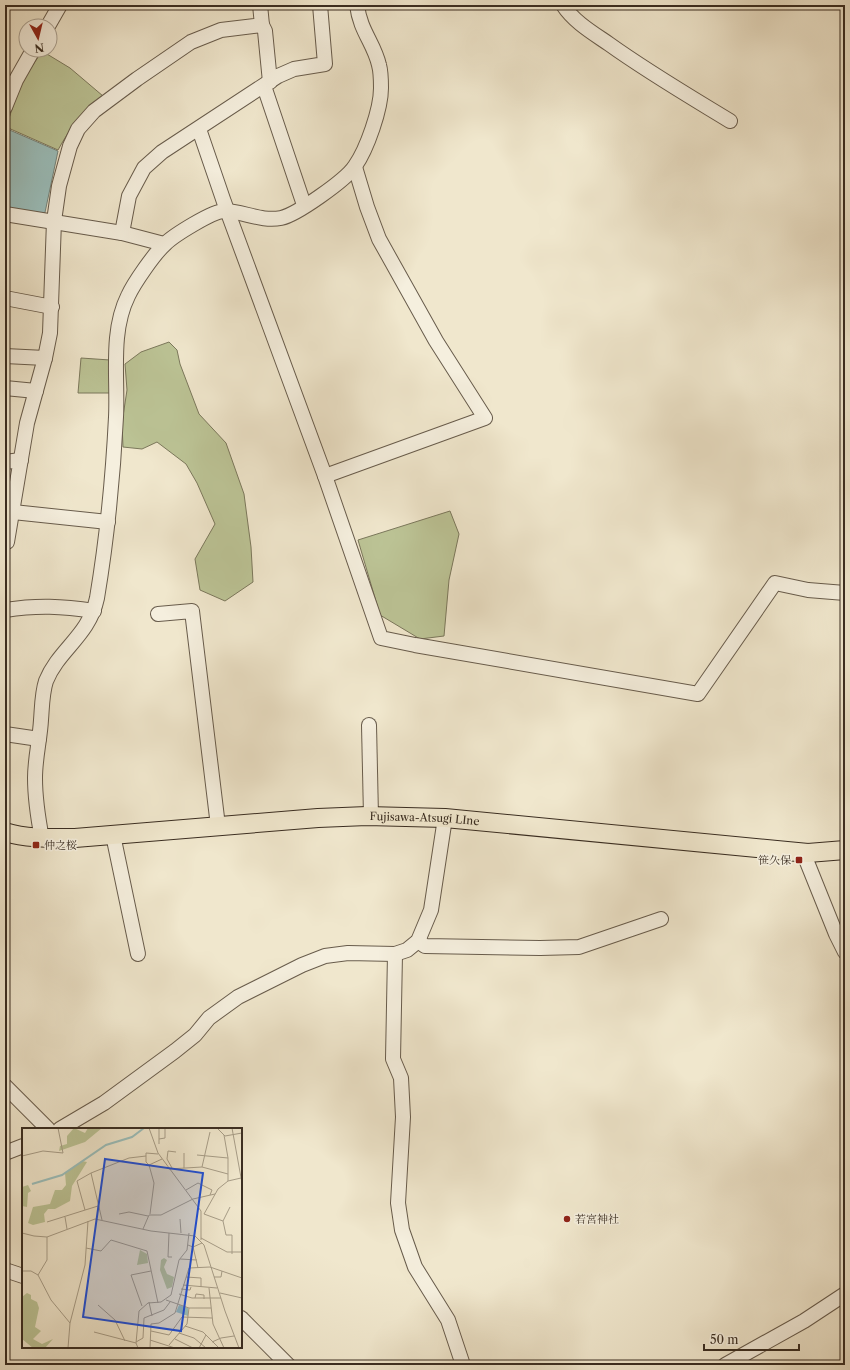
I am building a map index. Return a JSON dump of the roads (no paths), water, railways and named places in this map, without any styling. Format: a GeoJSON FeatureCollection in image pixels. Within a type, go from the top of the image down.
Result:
{"type":"FeatureCollection","features":[{"type":"Feature","properties":{"kind":"main road","name":"Fujisawa-Atsugi LIne"},"geometry":{"type":"LineString","coordinates":[[5,832],[18,836],[42,838],[318,818],[371,816],[445,818],[803,852],[845,850]]}},
{"type":"Feature","properties":{"kind":"street"},"geometry":{"type":"LineString","coordinates":[[53,18],[60,5]]}},
{"type":"Feature","properties":{"kind":"street"},"geometry":{"type":"LineString","coordinates":[[260,5],[262,25],[265,31],[267,84],[304,205]]}},
{"type":"Feature","properties":{"kind":"street"},"geometry":{"type":"LineString","coordinates":[[122,233],[129,196],[144,168],[162,152],[267,84],[294,69],[324,64],[320,5]]}},
{"type":"Feature","properties":{"kind":"street"},"geometry":{"type":"LineString","coordinates":[[42,838],[36,808],[35,779],[46,681],[58,662],[88,624],[94,611],[108,522],[116,426],[118,336],[120,316],[128,296],[164,244],[198,222],[222,211],[268,219],[281,218],[294,213],[315,199],[355,167],[376,120],[381,89],[379,65],[362,30],[357,5]]}},
{"type":"Feature","properties":{"kind":"street"},"geometry":{"type":"LineString","coordinates":[[563,5],[568,13],[580,24],[650,73],[730,121]]}},
{"type":"Feature","properties":{"kind":"street"},"geometry":{"type":"LineString","coordinates":[[5,542],[7,542],[13,512],[27,423],[45,358],[50,333],[54,221],[59,186],[70,146],[78,130],[94,111],[137,78],[191,42],[221,30],[262,25]]}},
{"type":"Feature","properties":{"kind":"street"},"geometry":{"type":"LineString","coordinates":[[5,107],[16,80],[28,58]]}},
{"type":"Feature","properties":{"kind":"street"},"geometry":{"type":"LineString","coordinates":[[199,128],[228,212],[325,476],[381,638],[415,646],[698,694],[775,583],[823,592],[845,593]]}},
{"type":"Feature","properties":{"kind":"street"},"geometry":{"type":"LineString","coordinates":[[325,476],[485,418],[436,341],[379,239],[367,207],[355,167]]}},
{"type":"Feature","properties":{"kind":"street"},"geometry":{"type":"LineString","coordinates":[[5,214],[122,233],[164,244]]}},
{"type":"Feature","properties":{"kind":"street"},"geometry":{"type":"LineString","coordinates":[[5,298],[52,307]]}},
{"type":"Feature","properties":{"kind":"street"},"geometry":{"type":"LineString","coordinates":[[5,356],[45,358]]}},
{"type":"Feature","properties":{"kind":"street"},"geometry":{"type":"LineString","coordinates":[[5,388],[36,391]]}},
{"type":"Feature","properties":{"kind":"street"},"geometry":{"type":"LineString","coordinates":[[5,462],[21,460]]}},
{"type":"Feature","properties":{"kind":"street"},"geometry":{"type":"LineString","coordinates":[[13,512],[108,522]]}},
{"type":"Feature","properties":{"kind":"street"},"geometry":{"type":"LineString","coordinates":[[5,610],[33,606],[61,606],[94,611]]}},
{"type":"Feature","properties":{"kind":"street"},"geometry":{"type":"LineString","coordinates":[[158,614],[192,611],[218,826]]}},
{"type":"Feature","properties":{"kind":"street"},"geometry":{"type":"LineString","coordinates":[[369,725],[371,816]]}},
{"type":"Feature","properties":{"kind":"street"},"geometry":{"type":"LineString","coordinates":[[5,734],[39,739]]}},
{"type":"Feature","properties":{"kind":"street"},"geometry":{"type":"LineString","coordinates":[[62,1128],[104,1103],[169,1055],[195,1035],[209,1018],[238,997],[302,965],[326,956],[348,953],[395,954],[407,950],[418,941],[431,910],[445,818]]}},
{"type":"Feature","properties":{"kind":"street"},"geometry":{"type":"LineString","coordinates":[[113,834],[138,954]]}},
{"type":"Feature","properties":{"kind":"street"},"geometry":{"type":"LineString","coordinates":[[803,852],[833,927],[845,952]]}},
{"type":"Feature","properties":{"kind":"street"},"geometry":{"type":"LineString","coordinates":[[418,941],[425,946],[540,948],[579,947],[661,919]]}},
{"type":"Feature","properties":{"kind":"street"},"geometry":{"type":"LineString","coordinates":[[395,954],[393,1060],[401,1078],[403,1117],[398,1203],[402,1230],[416,1267],[448,1320],[463,1365]]}},
{"type":"Feature","properties":{"kind":"street"},"geometry":{"type":"LineString","coordinates":[[5,1086],[47,1128]]}},
{"type":"Feature","properties":{"kind":"street"},"geometry":{"type":"LineString","coordinates":[[5,1153],[22,1146]]}},
{"type":"Feature","properties":{"kind":"street"},"geometry":{"type":"LineString","coordinates":[[5,1270],[22,1276]]}},
{"type":"Feature","properties":{"kind":"street"},"geometry":{"type":"LineString","coordinates":[[725,1365],[804,1321],[845,1294]]}},
{"type":"Feature","properties":{"kind":"street"},"geometry":{"type":"LineString","coordinates":[[242,1319],[288,1365]]}},
{"type":"Feature","properties":{"kind":"water"},"geometry":{"type":"Polygon","coordinates":[[[5,128],[58,151],[44,217],[5,210],[5,128]]]}},
{"type":"Feature","properties":{"kind":"place","name":"仲之桜"},"geometry":{"type":"Point","coordinates":[36,845]}},
{"type":"Feature","properties":{"kind":"place","name":"笹久保"},"geometry":{"type":"Point","coordinates":[799,860]}},
{"type":"Feature","properties":{"kind":"place","name":"若宮神社"},"geometry":{"type":"Point","coordinates":[567,1219]}}]}
